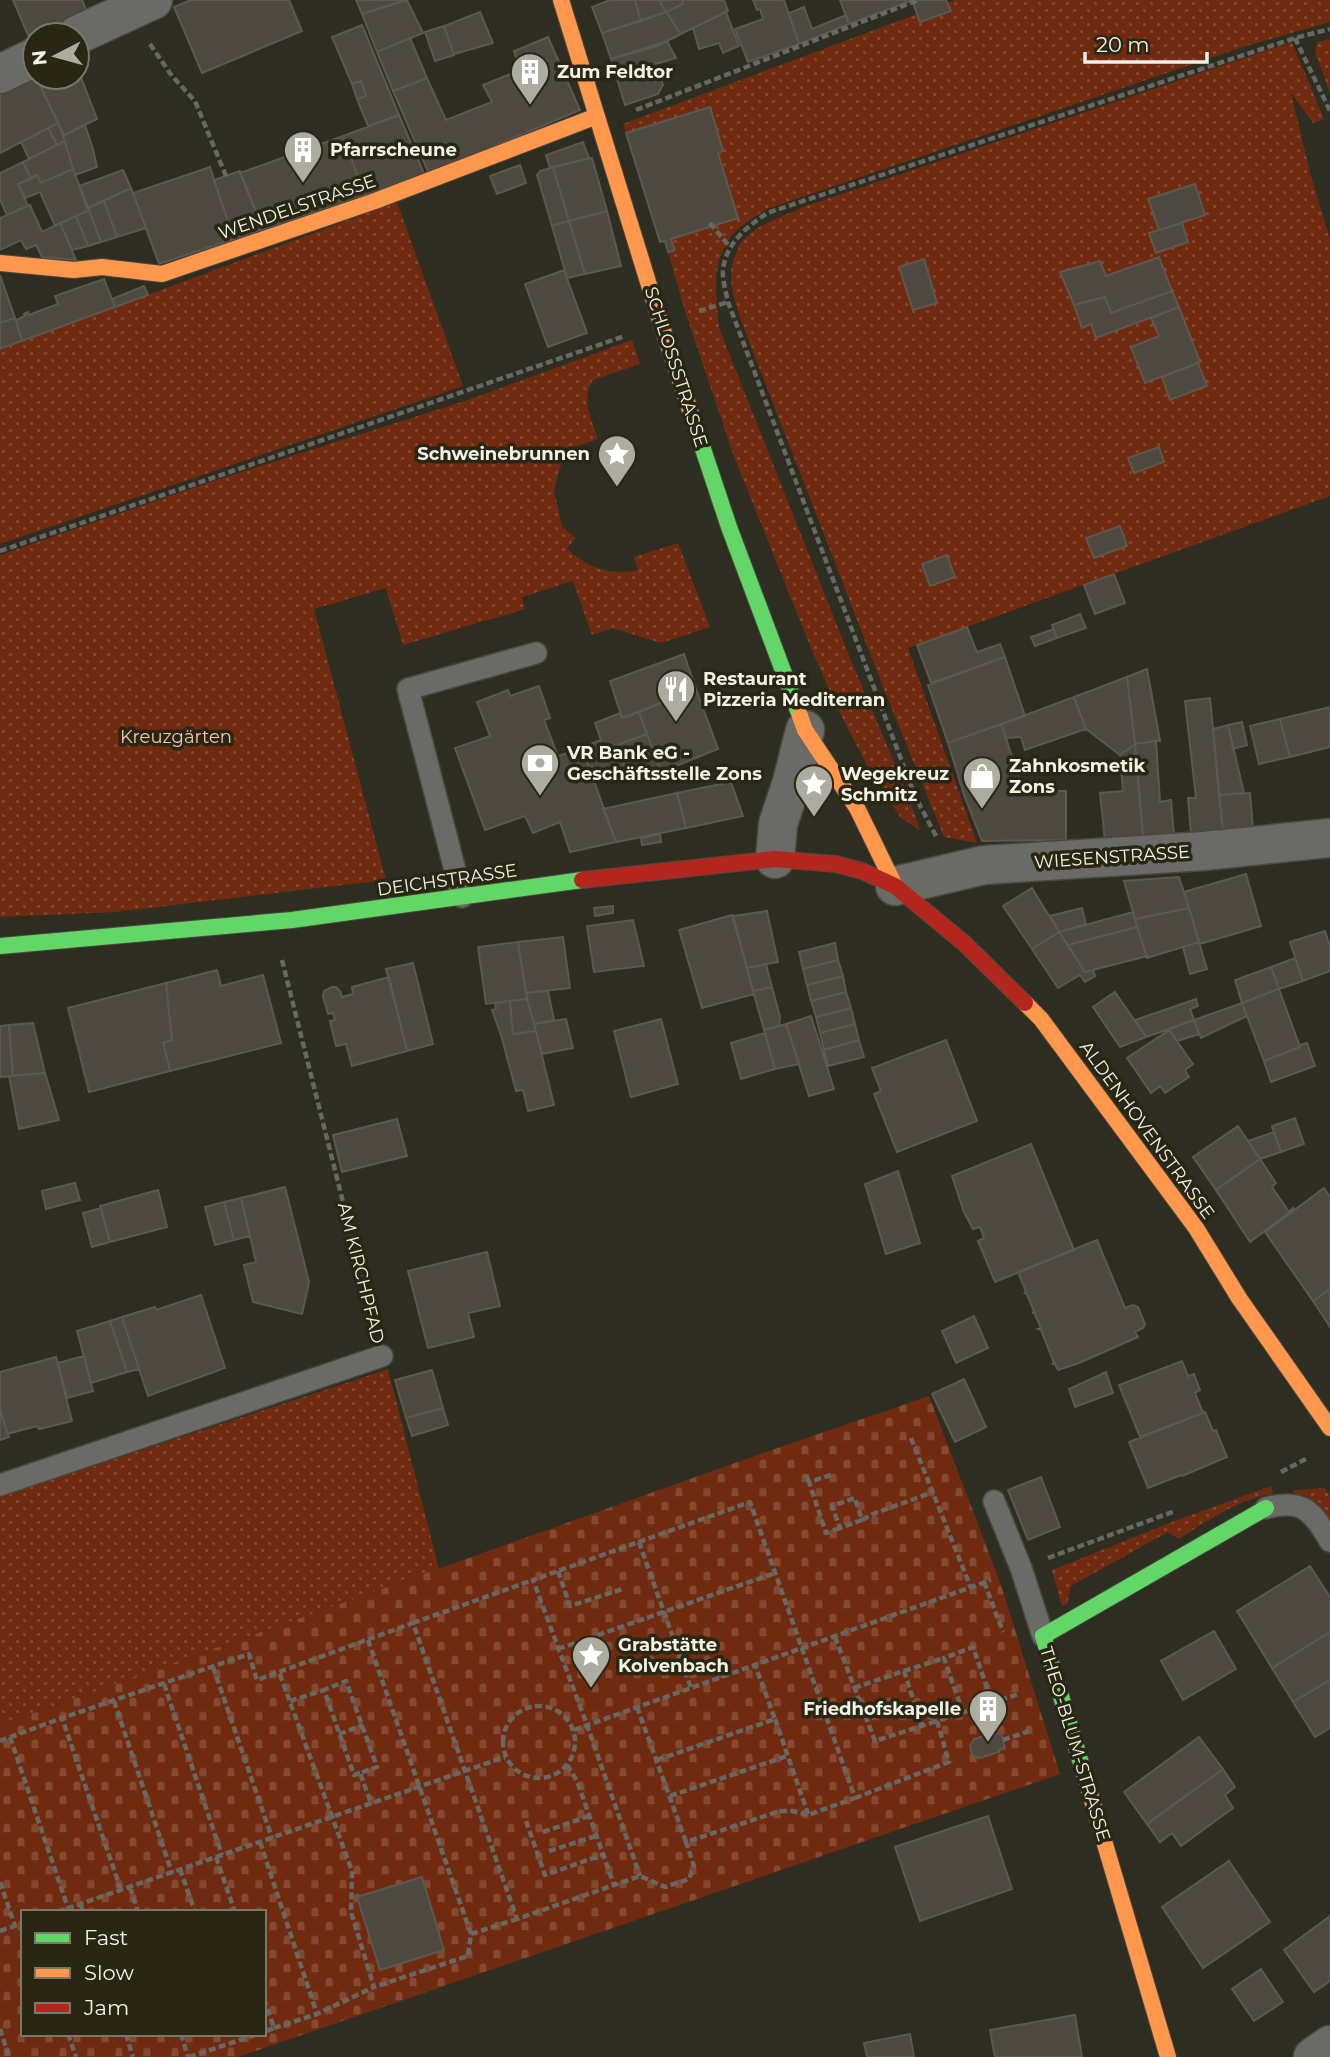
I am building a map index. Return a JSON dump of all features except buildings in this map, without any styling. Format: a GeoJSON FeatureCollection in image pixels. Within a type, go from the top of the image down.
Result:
{"type":"FeatureCollection","features":[{"type":"Feature","properties":{"kind":"street","name":"SCHLOSSSTRASSE"},"geometry":{"type":"LineString","coordinates":[[561,0],[662,324],[729,527],[804,730],[857,808],[895,886]]}},
{"type":"Feature","properties":{"kind":"street"},"geometry":{"type":"LineString","coordinates":[[91,29],[141,6]]}},
{"type":"Feature","properties":{"kind":"street"},"geometry":{"type":"LineString","coordinates":[[0,74],[21,64]]}},
{"type":"Feature","properties":{"kind":"street","name":"WENDELSTRASSE"},"geometry":{"type":"LineString","coordinates":[[0,262],[75,270],[102,267],[162,274],[598,120]]}},
{"type":"Feature","properties":{"kind":"street"},"geometry":{"type":"LineString","coordinates":[[775,859],[778,824],[792,782],[804,730]]}},
{"type":"Feature","properties":{"kind":"street","name":"WIESENSTRASSE"},"geometry":{"type":"LineString","coordinates":[[895,886],[984,865],[1204,851],[1330,838]]}},
{"type":"Feature","properties":{"kind":"street","name":"DEICHSTRASSE"},"geometry":{"type":"LineString","coordinates":[[0,946],[273,922],[621,875],[775,859],[836,864],[862,871],[895,886]]}},
{"type":"Feature","properties":{"kind":"street","name":"ALDENHOVENSTRASSE"},"geometry":{"type":"LineString","coordinates":[[895,886],[964,943],[1041,1019],[1196,1228],[1239,1298],[1330,1428]]}},
{"type":"Feature","properties":{"kind":"street","name":"THEO-BLUM-STRASSE"},"geometry":{"type":"LineString","coordinates":[[1168,2057],[1043,1636],[1266,1508]]}},
{"type":"Feature","properties":{"kind":"street"},"geometry":{"type":"LineString","coordinates":[[1312,2057],[1330,2045]]}},
{"type":"Feature","properties":{"kind":"lane"},"geometry":{"type":"LineString","coordinates":[[462,897],[408,689],[536,653]]}},
{"type":"Feature","properties":{"kind":"lane","name":"AM KIRCHPFAD"},"geometry":{"type":"LineString","coordinates":[[0,1485],[382,1356]]}},
{"type":"Feature","properties":{"kind":"lane"},"geometry":{"type":"LineString","coordinates":[[993,1501],[1021,1568],[1043,1636]]}},
{"type":"Feature","properties":{"kind":"lane","name":"THEO-BLUM-STRASSE"},"geometry":{"type":"LineString","coordinates":[[1266,1508],[1282,1503],[1307,1509],[1330,1541]]}},
{"type":"Feature","properties":{"kind":"path"},"geometry":{"type":"LineString","coordinates":[[598,120],[918,0]]}},
{"type":"Feature","properties":{"kind":"path"},"geometry":{"type":"LineString","coordinates":[[141,6],[172,76],[195,101],[226,176]]}},
{"type":"Feature","properties":{"kind":"path"},"geometry":{"type":"LineString","coordinates":[[955,872],[915,796],[728,302],[723,271],[730,247],[745,229],[767,214],[1295,38],[1330,29]]}},
{"type":"Feature","properties":{"kind":"path"},"geometry":{"type":"LineString","coordinates":[[1295,38],[1330,111]]}},
{"type":"Feature","properties":{"kind":"path"},"geometry":{"type":"LineString","coordinates":[[710,223],[730,247]]}},
{"type":"Feature","properties":{"kind":"path"},"geometry":{"type":"LineString","coordinates":[[714,307],[728,302]]}},
{"type":"Feature","properties":{"kind":"path"},"geometry":{"type":"LineString","coordinates":[[0,551],[662,324]]}},
{"type":"Feature","properties":{"kind":"path","name":"AM KIRCHPFAD"},"geometry":{"type":"LineString","coordinates":[[273,922],[382,1356]]}},
{"type":"Feature","properties":{"kind":"path"},"geometry":{"type":"LineString","coordinates":[[911,1438],[971,1588]]}},
{"type":"Feature","properties":{"kind":"path"},"geometry":{"type":"LineString","coordinates":[[1275,1474],[1298,1464]]}},
{"type":"Feature","properties":{"kind":"path"},"geometry":{"type":"LineString","coordinates":[[806,1475],[826,1533],[933,1492]]}},
{"type":"Feature","properties":{"kind":"path"},"geometry":{"type":"LineString","coordinates":[[809,1482],[831,1475]]}},
{"type":"Feature","properties":{"kind":"path"},"geometry":{"type":"LineString","coordinates":[[840,1528],[832,1506],[855,1498],[862,1520]]}},
{"type":"Feature","properties":{"kind":"path"},"geometry":{"type":"LineString","coordinates":[[0,1741],[249,1654],[257,1680],[750,1502],[855,1798]]}},
{"type":"Feature","properties":{"kind":"path"},"geometry":{"type":"LineString","coordinates":[[573,1730],[971,1588],[1184,1508]]}},
{"type":"Feature","properties":{"kind":"path"},"geometry":{"type":"LineString","coordinates":[[639,1542],[691,1688]]}},
{"type":"Feature","properties":{"kind":"path"},"geometry":{"type":"LineString","coordinates":[[558,1571],[570,1606],[623,1589]]}},
{"type":"Feature","properties":{"kind":"path"},"geometry":{"type":"LineString","coordinates":[[558,1649],[775,1573]]}},
{"type":"Feature","properties":{"kind":"path"},"geometry":{"type":"LineString","coordinates":[[533,1580],[640,1876]]}},
{"type":"Feature","properties":{"kind":"path"},"geometry":{"type":"LineString","coordinates":[[413,1623],[517,1919]]}},
{"type":"Feature","properties":{"kind":"path"},"geometry":{"type":"LineString","coordinates":[[835,1637],[875,1741],[1017,1695],[1021,1707]]}},
{"type":"Feature","properties":{"kind":"path"},"geometry":{"type":"LineString","coordinates":[[266,2031],[317,2014],[374,1987],[468,1956],[471,1934],[368,1640]]}},
{"type":"Feature","properties":{"kind":"path"},"geometry":{"type":"LineString","coordinates":[[854,1688],[973,1647],[992,1702]]}},
{"type":"Feature","properties":{"kind":"path"},"geometry":{"type":"LineString","coordinates":[[944,1658],[962,1713]]}},
{"type":"Feature","properties":{"kind":"path"},"geometry":{"type":"LineString","coordinates":[[755,1665],[808,1815]]}},
{"type":"Feature","properties":{"kind":"path"},"geometry":{"type":"LineString","coordinates":[[213,1667],[272,1838]]}},
{"type":"Feature","properties":{"kind":"path"},"geometry":{"type":"LineString","coordinates":[[904,1671],[922,1726]]}},
{"type":"Feature","properties":{"kind":"path"},"geometry":{"type":"LineString","coordinates":[[279,1672],[352,1871],[351,1912],[374,1987]]}},
{"type":"Feature","properties":{"kind":"path"},"geometry":{"type":"LineString","coordinates":[[290,1701],[346,1681],[377,1768],[354,1775],[324,1690]]}},
{"type":"Feature","properties":{"kind":"path"},"geometry":{"type":"LineString","coordinates":[[164,1684],[234,1910]]}},
{"type":"Feature","properties":{"kind":"path"},"geometry":{"type":"LineString","coordinates":[[114,1701],[172,1873]]}},
{"type":"Feature","properties":{"kind":"path"},"geometry":{"type":"LineString","coordinates":[[546,1706],[563,1714],[573,1730],[575,1748],[567,1765],[551,1776],[533,1778],[516,1770],[505,1757],[503,1735],[512,1718],[527,1707],[546,1706]]}},
{"type":"Feature","properties":{"kind":"path"},"geometry":{"type":"LineString","coordinates":[[471,1934],[640,1876],[665,1887],[689,1879],[694,1866],[637,1707]]}},
{"type":"Feature","properties":{"kind":"path"},"geometry":{"type":"LineString","coordinates":[[62,1718],[121,1890]]}},
{"type":"Feature","properties":{"kind":"path"},"geometry":{"type":"LineString","coordinates":[[657,1760],[775,1719]]}},
{"type":"Feature","properties":{"kind":"path"},"geometry":{"type":"LineString","coordinates":[[1003,1740],[1029,1731],[1025,1719]]}},
{"type":"Feature","properties":{"kind":"path"},"geometry":{"type":"LineString","coordinates":[[686,1842],[780,1811],[808,1815],[949,1762],[937,1721]]}},
{"type":"Feature","properties":{"kind":"path"},"geometry":{"type":"LineString","coordinates":[[339,1734],[363,1726]]}},
{"type":"Feature","properties":{"kind":"path"},"geometry":{"type":"LineString","coordinates":[[10,1737],[68,1908]]}},
{"type":"Feature","properties":{"kind":"path"},"geometry":{"type":"LineString","coordinates":[[670,1796],[787,1756]]}},
{"type":"Feature","properties":{"kind":"path"},"geometry":{"type":"LineString","coordinates":[[62,1910],[505,1757]]}},
{"type":"Feature","properties":{"kind":"path"},"geometry":{"type":"LineString","coordinates":[[567,1765],[577,1781],[614,1885]]}},
{"type":"Feature","properties":{"kind":"path"},"geometry":{"type":"LineString","coordinates":[[360,1773],[371,1803]]}},
{"type":"Feature","properties":{"kind":"path"},"geometry":{"type":"LineString","coordinates":[[543,1832],[589,1816]]}},
{"type":"Feature","properties":{"kind":"path"},"geometry":{"type":"LineString","coordinates":[[526,1821],[545,1875],[603,1855]]}},
{"type":"Feature","properties":{"kind":"path"},"geometry":{"type":"LineString","coordinates":[[550,1851],[596,1836]]}},
{"type":"Feature","properties":{"kind":"path"},"geometry":{"type":"LineString","coordinates":[[260,1842],[317,2014]]}},
{"type":"Feature","properties":{"kind":"path"},"geometry":{"type":"LineString","coordinates":[[180,1869],[194,1910]]}},
{"type":"Feature","properties":{"kind":"path"},"geometry":{"type":"LineString","coordinates":[[0,1882],[15,1926]]}},
{"type":"Feature","properties":{"kind":"path"},"geometry":{"type":"LineString","coordinates":[[130,1887],[137,1910]]}},
{"type":"Feature","properties":{"kind":"path"},"geometry":{"type":"LineString","coordinates":[[80,1903],[82,1910]]}},
{"type":"Feature","properties":{"kind":"path"},"geometry":{"type":"LineString","coordinates":[[0,1931],[21,1924]]}},
{"type":"Feature","properties":{"kind":"path"},"geometry":{"type":"LineString","coordinates":[[266,2005],[274,2028]]}},
{"type":"Feature","properties":{"kind":"path"},"geometry":{"type":"LineString","coordinates":[[0,2029],[9,2057]]}},
{"type":"Feature","properties":{"kind":"path"},"geometry":{"type":"LineString","coordinates":[[69,2036],[76,2057]]}},
{"type":"Feature","properties":{"kind":"path"},"geometry":{"type":"LineString","coordinates":[[126,2036],[133,2057]]}},
{"type":"Feature","properties":{"kind":"path"},"geometry":{"type":"LineString","coordinates":[[182,2036],[189,2057],[253,2036]]}},
{"type":"Feature","properties":{"kind":"path"},"geometry":{"type":"LineString","coordinates":[[238,2036],[239,2041]]}},
{"type":"Feature","properties":{"kind":"green space"},"geometry":{"type":"Polygon","coordinates":[[[955,0],[1330,0],[1330,22],[1243,47],[767,209],[739,228],[725,246],[716,280],[719,328],[920,830],[901,818],[870,771],[813,653],[733,454],[684,308],[665,241],[660,242],[623,124],[917,14],[920,22],[950,11],[947,3],[955,0]]]}},
{"type":"Feature","properties":{"kind":"green space"},"geometry":{"type":"Polygon","coordinates":[[[1330,39],[1330,93],[1315,52],[1317,42],[1330,39]]]}},
{"type":"Feature","properties":{"kind":"green space"},"geometry":{"type":"Polygon","coordinates":[[[1292,42],[1324,119],[1313,123],[1291,93],[1312,180],[1330,238],[1330,496],[908,648],[977,843],[944,837],[743,326],[731,280],[733,261],[739,246],[758,228],[803,207],[1292,42]]]}},
{"type":"Feature","properties":{"kind":"green space"},"geometry":{"type":"Polygon","coordinates":[[[397,202],[463,386],[0,544],[0,350],[397,202]]]}},
{"type":"Feature","properties":{"kind":"green space","name":"Kreuzgärten"},"geometry":{"type":"Polygon","coordinates":[[[632,340],[640,364],[593,380],[589,387],[588,409],[598,439],[571,448],[561,464],[554,490],[562,526],[575,538],[567,549],[600,569],[628,572],[638,570],[634,557],[678,543],[710,627],[661,643],[612,628],[592,635],[573,581],[522,597],[525,609],[403,645],[386,588],[314,609],[386,880],[115,912],[0,917],[0,555],[210,482],[468,400],[632,340]]]}},
{"type":"Feature","properties":{"kind":"green space"},"geometry":{"type":"Polygon","coordinates":[[[388,1369],[439,1569],[0,1725],[0,1497],[388,1369]]]}},
{"type":"Feature","properties":{"kind":"green space"},"geometry":{"type":"Polygon","coordinates":[[[929,1396],[1000,1582],[1060,1774],[238,2057],[0,2057],[0,1725],[929,1396]]]}},
{"type":"Feature","properties":{"kind":"green space"},"geometry":{"type":"Polygon","coordinates":[[[1271,1486],[1273,1493],[1235,1506],[1179,1539],[1168,1532],[1071,1586],[1067,1604],[1062,1606],[1052,1570],[1271,1486]]]}},
{"type":"Feature","properties":{"kind":"green space"},"geometry":{"type":"Polygon","coordinates":[[[1325,1488],[1330,1496],[1330,1524],[1311,1499],[1293,1493],[1294,1490],[1325,1488]]]}},
{"type":"Feature","properties":{"kind":"traffic: fast"},"geometry":{"type":"LineString","coordinates":[[695,425],[729,527],[800,716]]}},
{"type":"Feature","properties":{"kind":"traffic: fast"},"geometry":{"type":"LineString","coordinates":[[0,946],[292,920],[582,880]]}},
{"type":"Feature","properties":{"kind":"traffic: fast"},"geometry":{"type":"LineString","coordinates":[[1086,1780],[1043,1636],[1266,1508]]}},
{"type":"Feature","properties":{"kind":"traffic: slow"},"geometry":{"type":"LineString","coordinates":[[561,0],[695,425]]}},
{"type":"Feature","properties":{"kind":"traffic: slow"},"geometry":{"type":"LineString","coordinates":[[0,263],[74,270],[102,267],[162,274],[375,201],[597,116]]}},
{"type":"Feature","properties":{"kind":"traffic: slow"},"geometry":{"type":"LineString","coordinates":[[800,716],[805,730],[857,808],[895,886]]}},
{"type":"Feature","properties":{"kind":"traffic: slow"},"geometry":{"type":"LineString","coordinates":[[1025,1003],[1041,1019],[1196,1228],[1239,1298],[1330,1428]]}},
{"type":"Feature","properties":{"kind":"traffic: slow"},"geometry":{"type":"LineString","coordinates":[[1086,1780],[1168,2057]]}},
{"type":"Feature","properties":{"kind":"traffic: jam"},"geometry":{"type":"LineString","coordinates":[[582,880],[775,859],[836,864],[862,871],[895,886],[964,943],[1025,1003]]}},
{"type":"Feature","properties":{"kind":"place","name":"Zum Feldtor"},"geometry":{"type":"Point","coordinates":[530,106]}},
{"type":"Feature","properties":{"kind":"place","name":"Pfarrscheune"},"geometry":{"type":"Point","coordinates":[303,184]}},
{"type":"Feature","properties":{"kind":"place","name":"Schweinebrunnen"},"geometry":{"type":"Point","coordinates":[617,488]}},
{"type":"Feature","properties":{"kind":"place","name":"Restaurant Pizzeria Mediterran"},"geometry":{"type":"Point","coordinates":[676,723]}},
{"type":"Feature","properties":{"kind":"place","name":"VR Bank eG - Geschäftsstelle Zons"},"geometry":{"type":"Point","coordinates":[540,797]}},
{"type":"Feature","properties":{"kind":"place","name":"Zahnkosmetik Zons"},"geometry":{"type":"Point","coordinates":[982,810]}},
{"type":"Feature","properties":{"kind":"place","name":"Wegekreuz Schmitz"},"geometry":{"type":"Point","coordinates":[814,818]}},
{"type":"Feature","properties":{"kind":"place","name":"Grabstätte Kolvenbach"},"geometry":{"type":"Point","coordinates":[591,1689]}},
{"type":"Feature","properties":{"kind":"place","name":"Friedhofskapelle"},"geometry":{"type":"Point","coordinates":[988,1743]}}]}
